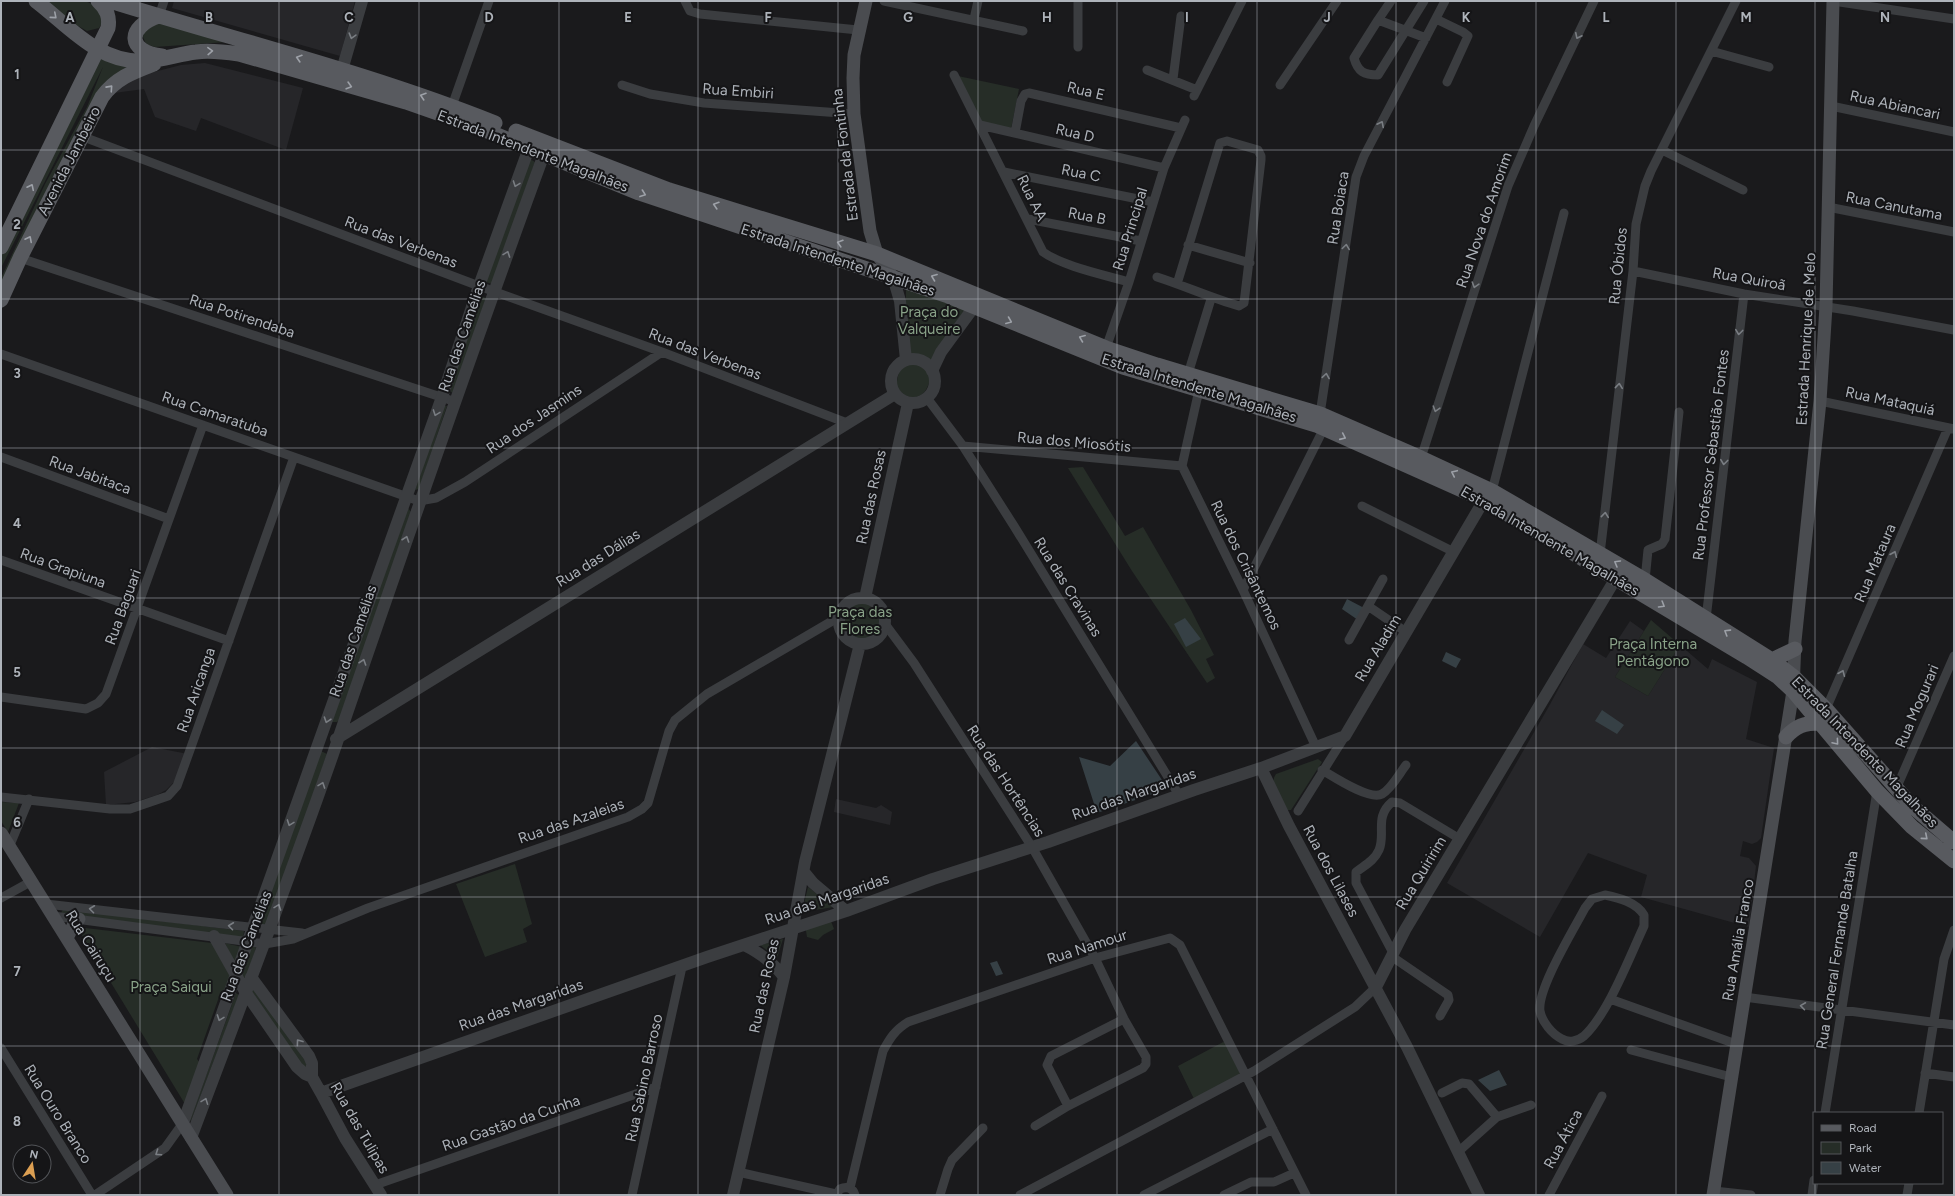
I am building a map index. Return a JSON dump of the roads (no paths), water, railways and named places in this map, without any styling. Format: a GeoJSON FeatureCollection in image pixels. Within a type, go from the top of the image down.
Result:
{"type":"FeatureCollection","features":[{"type":"Feature","properties":{"kind":"main road","name":"Estrada Intendente Magalhães"},"geometry":{"type":"LineString","coordinates":[[36,1],[83,40],[99,50],[129,60],[144,61],[196,52],[217,51],[239,54],[406,102],[480,128],[639,193],[893,276],[973,306],[1123,367],[1285,415],[1322,421],[1488,496],[1616,578],[1793,684],[1826,709],[1912,806],[1954,842]]}},
{"type":"Feature","properties":{"kind":"main road","name":"Avenida Jambeiro"},"geometry":{"type":"LineString","coordinates":[[1,247],[99,50],[109,22],[105,8],[98,1]]}},
{"type":"Feature","properties":{"kind":"main road","name":"Estrada Intendente Magalhães"},"geometry":{"type":"LineString","coordinates":[[110,1],[342,70],[452,106],[670,190],[877,254],[1106,348],[1188,374],[1322,421],[1421,458],[1488,496],[1600,554],[1645,580],[1772,660],[1793,684],[1820,723],[1877,791],[1912,827],[1954,861]]}},
{"type":"Feature","properties":{"kind":"main road","name":"Estrada da Fontinha"},"geometry":{"type":"LineString","coordinates":[[866,1],[858,30],[852,78],[854,114],[866,209],[877,254],[893,276]]}},
{"type":"Feature","properties":{"kind":"main road","name":"Estrada Henrique de Melo"},"geometry":{"type":"LineString","coordinates":[[1793,684],[1794,649],[1820,401],[1826,306],[1833,1]]}},
{"type":"Feature","properties":{"kind":"main road"},"geometry":{"type":"LineString","coordinates":[[159,16],[142,23],[137,29],[135,37],[136,43],[140,49],[148,53],[172,57]]}},
{"type":"Feature","properties":{"kind":"main road","name":"Avenida Jambeiro"},"geometry":{"type":"LineString","coordinates":[[1,300],[20,258],[102,97],[110,86],[130,73],[172,57]]}},
{"type":"Feature","properties":{"kind":"main road"},"geometry":{"type":"LineString","coordinates":[[1772,660],[1794,649]]}},
{"type":"Feature","properties":{"kind":"main road","name":"Rua Amália Franco"},"geometry":{"type":"LineString","coordinates":[[1714,1193],[1736,1044],[1786,737],[1793,684]]}},
{"type":"Feature","properties":{"kind":"main road"},"geometry":{"type":"LineString","coordinates":[[1786,737],[1794,728],[1800,725],[1806,723],[1820,723]]}},
{"type":"Feature","properties":{"kind":"main road","name":"Rua Cairuçu"},"geometry":{"type":"LineString","coordinates":[[1,832],[227,1195]]}},
{"type":"Feature","properties":{"kind":"main road"},"geometry":{"type":"LineString","coordinates":[[67,938],[73,926],[79,919]]}},
{"type":"Feature","properties":{"kind":"street"},"geometry":{"type":"LineString","coordinates":[[159,16],[164,1]]}},
{"type":"Feature","properties":{"kind":"street"},"geometry":{"type":"LineString","coordinates":[[342,70],[362,1]]}},
{"type":"Feature","properties":{"kind":"street"},"geometry":{"type":"LineString","coordinates":[[452,106],[489,1]]}},
{"type":"Feature","properties":{"kind":"street"},"geometry":{"type":"LineString","coordinates":[[685,1],[690,11],[696,13],[858,30]]}},
{"type":"Feature","properties":{"kind":"street"},"geometry":{"type":"LineString","coordinates":[[884,1],[1023,31]]}},
{"type":"Feature","properties":{"kind":"street"},"geometry":{"type":"LineString","coordinates":[[974,20],[978,1]]}},
{"type":"Feature","properties":{"kind":"street"},"geometry":{"type":"LineString","coordinates":[[1078,1],[1078,47]]}},
{"type":"Feature","properties":{"kind":"street"},"geometry":{"type":"LineString","coordinates":[[1146,70],[1173,80],[1195,93],[1242,1]]}},
{"type":"Feature","properties":{"kind":"street"},"geometry":{"type":"LineString","coordinates":[[1280,85],[1337,1]]}},
{"type":"Feature","properties":{"kind":"street"},"geometry":{"type":"LineString","coordinates":[[1391,1],[1354,58],[1357,68],[1367,75],[1378,75],[1424,1]]}},
{"type":"Feature","properties":{"kind":"street","name":"Rua Boiaca"},"geometry":{"type":"LineString","coordinates":[[1243,590],[1322,421],[1356,177],[1364,156],[1445,1]]}},
{"type":"Feature","properties":{"kind":"street","name":"Rua Nova do Amorim"},"geometry":{"type":"LineString","coordinates":[[1421,458],[1508,186],[1534,126],[1594,1]]}},
{"type":"Feature","properties":{"kind":"street","name":"Rua Óbidos"},"geometry":{"type":"LineString","coordinates":[[1600,554],[1627,312],[1633,271],[1636,224],[1640,205],[1648,178],[1736,1]]}},
{"type":"Feature","properties":{"kind":"street"},"geometry":{"type":"LineString","coordinates":[[1833,1],[1954,19]]}},
{"type":"Feature","properties":{"kind":"street"},"geometry":{"type":"LineString","coordinates":[[1173,80],[1181,16]]}},
{"type":"Feature","properties":{"kind":"street"},"geometry":{"type":"LineString","coordinates":[[1436,19],[1468,36],[1448,82]]}},
{"type":"Feature","properties":{"kind":"street"},"geometry":{"type":"LineString","coordinates":[[1378,20],[1426,38]]}},
{"type":"Feature","properties":{"kind":"street"},"geometry":{"type":"LineString","coordinates":[[1711,51],[1768,67]]}},
{"type":"Feature","properties":{"kind":"street","name":"Rua AA"},"geometry":{"type":"LineString","coordinates":[[954,75],[1028,219],[1043,252],[1048,256],[1129,282]]}},
{"type":"Feature","properties":{"kind":"street","name":"Rua Embiri"},"geometry":{"type":"LineString","coordinates":[[622,85],[650,94],[704,103],[854,114]]}},
{"type":"Feature","properties":{"kind":"street","name":"Rua E"},"geometry":{"type":"LineString","coordinates":[[1015,133],[1021,101],[1025,94],[1029,93],[1183,124]]}},
{"type":"Feature","properties":{"kind":"street","name":"Rua Abiancari"},"geometry":{"type":"LineString","coordinates":[[1830,106],[1954,132]]}},
{"type":"Feature","properties":{"kind":"street","name":"Rua Principal"},"geometry":{"type":"LineString","coordinates":[[1106,348],[1129,282],[1164,168],[1183,124]]}},
{"type":"Feature","properties":{"kind":"street","name":"Rua D"},"geometry":{"type":"LineString","coordinates":[[980,125],[1164,168]]}},
{"type":"Feature","properties":{"kind":"street","name":"Rua das Verbenas"},"geometry":{"type":"LineString","coordinates":[[81,136],[479,286],[662,352],[847,423]]}},
{"type":"Feature","properties":{"kind":"street"},"geometry":{"type":"LineString","coordinates":[[1156,277],[1211,298],[1242,305],[1246,300],[1261,160],[1260,152],[1227,141],[1220,142],[1177,284]]}},
{"type":"Feature","properties":{"kind":"street","name":"Rua das Camélias"},"geometry":{"type":"LineString","coordinates":[[183,1123],[318,746],[405,497],[442,397],[479,286],[529,148]]}},
{"type":"Feature","properties":{"kind":"street"},"geometry":{"type":"LineString","coordinates":[[1662,150],[1743,190]]}},
{"type":"Feature","properties":{"kind":"street","name":"Rua das Camélias"},"geometry":{"type":"LineString","coordinates":[[191,1138],[251,977],[265,944],[419,502],[544,154]]}},
{"type":"Feature","properties":{"kind":"street","name":"Rua C"},"geometry":{"type":"LineString","coordinates":[[1004,172],[1153,202]]}},
{"type":"Feature","properties":{"kind":"street","name":"Rua Canutama"},"geometry":{"type":"LineString","coordinates":[[1828,207],[1954,232]]}},
{"type":"Feature","properties":{"kind":"street"},"geometry":{"type":"LineString","coordinates":[[1488,496],[1564,213]]}},
{"type":"Feature","properties":{"kind":"street","name":"Rua B"},"geometry":{"type":"LineString","coordinates":[[1028,219],[1142,241]]}},
{"type":"Feature","properties":{"kind":"street"},"geometry":{"type":"LineString","coordinates":[[1188,245],[1250,264]]}},
{"type":"Feature","properties":{"kind":"street","name":"Rua Potirendaba"},"geometry":{"type":"LineString","coordinates":[[20,258],[456,402]]}},
{"type":"Feature","properties":{"kind":"street","name":"Rua Quiroã"},"geometry":{"type":"LineString","coordinates":[[1633,271],[1744,294],[1826,306],[1954,330]]}},
{"type":"Feature","properties":{"kind":"street"},"geometry":{"type":"LineString","coordinates":[[893,276],[900,301],[906,360]]}},
{"type":"Feature","properties":{"kind":"street"},"geometry":{"type":"LineString","coordinates":[[932,372],[941,352],[973,306],[970,291]]}},
{"type":"Feature","properties":{"kind":"street","name":"Rua Professor Sebastião Fontes"},"geometry":{"type":"LineString","coordinates":[[1706,619],[1744,294]]}},
{"type":"Feature","properties":{"kind":"street"},"geometry":{"type":"LineString","coordinates":[[1188,374],[1211,298]]}},
{"type":"Feature","properties":{"kind":"street","name":"Rua dos Jasmins"},"geometry":{"type":"LineString","coordinates":[[419,502],[436,498],[465,482],[662,352]]}},
{"type":"Feature","properties":{"kind":"street","name":"Rua Camaratuba"},"geometry":{"type":"LineString","coordinates":[[1,354],[419,502]]}},
{"type":"Feature","properties":{"kind":"street"},"geometry":{"type":"LineString","coordinates":[[906,360],[918,360],[924,362],[932,372],[934,377],[934,389],[927,398],[921,402],[908,403],[898,398],[895,394],[891,383],[893,371],[906,360]]}},
{"type":"Feature","properties":{"kind":"street"},"geometry":{"type":"LineString","coordinates":[[1182,466],[1199,390]]}},
{"type":"Feature","properties":{"kind":"street","name":"Rua das Dálias"},"geometry":{"type":"LineString","coordinates":[[318,746],[338,738],[895,394]]}},
{"type":"Feature","properties":{"kind":"street","name":"Rua das Cravinas"},"geometry":{"type":"LineString","coordinates":[[927,398],[963,446],[1014,526],[1179,795]]}},
{"type":"Feature","properties":{"kind":"street","name":"Rua Mataquiá"},"geometry":{"type":"LineString","coordinates":[[1820,401],[1951,428]]}},
{"type":"Feature","properties":{"kind":"street","name":"Rua das Rosas"},"geometry":{"type":"LineString","coordinates":[[866,598],[908,403]]}},
{"type":"Feature","properties":{"kind":"street"},"geometry":{"type":"LineString","coordinates":[[1645,580],[1648,550],[1662,544],[1665,539],[1679,412]]}},
{"type":"Feature","properties":{"kind":"street","name":"Rua Baguari"},"geometry":{"type":"LineString","coordinates":[[1,697],[89,709],[106,694],[203,425]]}},
{"type":"Feature","properties":{"kind":"street","name":"Rua Mataura"},"geometry":{"type":"LineString","coordinates":[[1826,709],[1951,428]]}},
{"type":"Feature","properties":{"kind":"street","name":"Rua dos Miosótis"},"geometry":{"type":"LineString","coordinates":[[963,446],[1182,466]]}},
{"type":"Feature","properties":{"kind":"street","name":"Rua Jabitaca"},"geometry":{"type":"LineString","coordinates":[[1,457],[169,519]]}},
{"type":"Feature","properties":{"kind":"street","name":"Rua Aricanga"},"geometry":{"type":"LineString","coordinates":[[1,797],[110,809],[130,809],[168,796],[177,786],[294,457]]}},
{"type":"Feature","properties":{"kind":"street","name":"Rua dos Crisântemos"},"geometry":{"type":"LineString","coordinates":[[1182,466],[1243,590],[1316,747]]}},
{"type":"Feature","properties":{"kind":"street","name":"Rua Aladim"},"geometry":{"type":"LineString","coordinates":[[1298,811],[1322,770],[1345,736],[1488,496]]}},
{"type":"Feature","properties":{"kind":"street"},"geometry":{"type":"LineString","coordinates":[[1362,506],[1454,552]]}},
{"type":"Feature","properties":{"kind":"street","name":"Rua Grapiuna"},"geometry":{"type":"LineString","coordinates":[[1,560],[137,610],[229,641]]}},
{"type":"Feature","properties":{"kind":"street","name":"Rua Quiririm"},"geometry":{"type":"LineString","coordinates":[[1376,987],[1392,955],[1460,839],[1616,578]]}},
{"type":"Feature","properties":{"kind":"street"},"geometry":{"type":"LineString","coordinates":[[1349,640],[1383,579]]}},
{"type":"Feature","properties":{"kind":"street"},"geometry":{"type":"LineString","coordinates":[[856,598],[866,598],[872,600],[883,610],[885,624],[882,633],[876,639],[869,643],[860,644],[846,638],[839,625],[838,617],[848,602],[856,598]]}},
{"type":"Feature","properties":{"kind":"street"},"geometry":{"type":"LineString","coordinates":[[1368,606],[1406,632]]}},
{"type":"Feature","properties":{"kind":"street","name":"Rua das Azaleias"},"geometry":{"type":"LineString","coordinates":[[265,944],[284,941],[368,908],[635,813],[648,803],[669,732],[676,720],[708,694],[838,617]]}},
{"type":"Feature","properties":{"kind":"street","name":"Rua das Hortências"},"geometry":{"type":"LineString","coordinates":[[885,624],[914,663],[1032,847],[1095,958],[1124,1019],[1146,1057],[1146,1064],[1140,1070],[1068,1106]]}},
{"type":"Feature","properties":{"kind":"street","name":"Rua das Rosas"},"geometry":{"type":"LineString","coordinates":[[733,1195],[784,977],[804,872],[821,797],[860,644]]}},
{"type":"Feature","properties":{"kind":"street","name":"Rua Mogurari"},"geometry":{"type":"LineString","coordinates":[[1896,789],[1954,656]]}},
{"type":"Feature","properties":{"kind":"street","name":"Rua das Margaridas"},"geometry":{"type":"LineString","coordinates":[[321,1093],[744,944],[846,911],[933,879],[1032,847],[1179,795],[1261,768],[1345,736]]}},
{"type":"Feature","properties":{"kind":"street"},"geometry":{"type":"LineString","coordinates":[[1322,770],[1369,795],[1381,795],[1388,789],[1406,765]]}},
{"type":"Feature","properties":{"kind":"street","name":"Rua dos Lilases"},"geometry":{"type":"LineString","coordinates":[[1261,768],[1289,826],[1376,987]]}},
{"type":"Feature","properties":{"kind":"street","name":"Rua General Fernande Batalha"},"geometry":{"type":"LineString","coordinates":[[1825,1112],[1877,791]]}},
{"type":"Feature","properties":{"kind":"street"},"geometry":{"type":"LineString","coordinates":[[10,846],[29,799]]}},
{"type":"Feature","properties":{"kind":"street"},"geometry":{"type":"LineString","coordinates":[[1440,1016],[1449,1000],[1448,994],[1392,955],[1356,883],[1355,877],[1356,872],[1370,862],[1380,848],[1380,826],[1384,814],[1392,802],[1400,803],[1460,839]]}},
{"type":"Feature","properties":{"kind":"street"},"geometry":{"type":"LineString","coordinates":[[804,872],[829,898],[846,911]]}},
{"type":"Feature","properties":{"kind":"street"},"geometry":{"type":"LineString","coordinates":[[1,898],[32,881]]}},
{"type":"Feature","properties":{"kind":"street"},"geometry":{"type":"LineString","coordinates":[[1605,894],[1619,898],[1636,907],[1644,915],[1645,920],[1610,999],[1590,1030],[1576,1041],[1565,1040],[1555,1035],[1544,1021],[1540,1010],[1544,988],[1585,908],[1592,899],[1605,894]]}},
{"type":"Feature","properties":{"kind":"street"},"geometry":{"type":"LineString","coordinates":[[46,904],[269,930]]}},
{"type":"Feature","properties":{"kind":"street"},"geometry":{"type":"LineString","coordinates":[[53,916],[214,936],[265,944]]}},
{"type":"Feature","properties":{"kind":"street"},"geometry":{"type":"LineString","coordinates":[[151,929],[152,916]]}},
{"type":"Feature","properties":{"kind":"street","name":"Rua das Azaleias"},"geometry":{"type":"LineString","coordinates":[[269,930],[303,934]]}},
{"type":"Feature","properties":{"kind":"street"},"geometry":{"type":"LineString","coordinates":[[1919,1112],[1944,959],[1954,930]]}},
{"type":"Feature","properties":{"kind":"street","name":"Rua das Tulipas"},"geometry":{"type":"LineString","coordinates":[[214,936],[246,993],[297,1067],[312,1077]]}},
{"type":"Feature","properties":{"kind":"street","name":"Rua Namour"},"geometry":{"type":"LineString","coordinates":[[853,1192],[884,1051],[897,1028],[908,1022],[1095,958],[1162,938],[1170,938],[1176,940],[1180,945],[1247,1075],[1305,1194]]}},
{"type":"Feature","properties":{"kind":"street"},"geometry":{"type":"LineString","coordinates":[[744,944],[764,956],[784,977]]}},
{"type":"Feature","properties":{"kind":"street","name":"Rua Sabino Barroso"},"geometry":{"type":"LineString","coordinates":[[632,1195],[682,966]]}},
{"type":"Feature","properties":{"kind":"street","name":"Rua das Tulipas"},"geometry":{"type":"LineString","coordinates":[[251,977],[309,1056],[312,1063],[312,1077],[378,1190]]}},
{"type":"Feature","properties":{"kind":"street"},"geometry":{"type":"LineString","coordinates":[[1020,1195],[1247,1075],[1355,1007],[1367,998],[1376,987],[1479,1195]]}},
{"type":"Feature","properties":{"kind":"street"},"geometry":{"type":"LineString","coordinates":[[1744,997],[1954,1025]]}},
{"type":"Feature","properties":{"kind":"street"},"geometry":{"type":"LineString","coordinates":[[1610,999],[1736,1044]]}},
{"type":"Feature","properties":{"kind":"street"},"geometry":{"type":"LineString","coordinates":[[1036,1126],[1068,1106],[1047,1065],[1051,1056],[1124,1019]]}},
{"type":"Feature","properties":{"kind":"street","name":"Rua Ouro Branco"},"geometry":{"type":"LineString","coordinates":[[1,1048],[92,1195]]}},
{"type":"Feature","properties":{"kind":"street"},"geometry":{"type":"LineString","coordinates":[[1631,1050],[1731,1077]]}},
{"type":"Feature","properties":{"kind":"street"},"geometry":{"type":"LineString","coordinates":[[1925,1073],[1954,1077]]}},
{"type":"Feature","properties":{"kind":"street"},"geometry":{"type":"LineString","coordinates":[[1442,1093],[1462,1083],[1469,1084],[1497,1117]]}},
{"type":"Feature","properties":{"kind":"street","name":"Rua Gastão da Cunha"},"geometry":{"type":"LineString","coordinates":[[378,1190],[656,1087]]}},
{"type":"Feature","properties":{"kind":"street","name":"Rua Ática"},"geometry":{"type":"LineString","coordinates":[[1549,1195],[1602,1096]]}},
{"type":"Feature","properties":{"kind":"street"},"geometry":{"type":"LineString","coordinates":[[1458,1152],[1497,1117],[1531,1105]]}},
{"type":"Feature","properties":{"kind":"street"},"geometry":{"type":"LineString","coordinates":[[95,1195],[166,1148],[183,1123]]}},
{"type":"Feature","properties":{"kind":"street"},"geometry":{"type":"LineString","coordinates":[[940,1195],[952,1160],[983,1128]]}},
{"type":"Feature","properties":{"kind":"street"},"geometry":{"type":"LineString","coordinates":[[1144,1195],[1273,1129]]}},
{"type":"Feature","properties":{"kind":"street"},"geometry":{"type":"LineString","coordinates":[[738,1172],[836,1194],[840,1189],[853,1192]]}},
{"type":"Feature","properties":{"kind":"street"},"geometry":{"type":"LineString","coordinates":[[1224,1195],[1251,1182],[1274,1182],[1294,1173]]}},
{"type":"Feature","properties":{"kind":"street"},"geometry":{"type":"LineString","coordinates":[[1812,1195],[1813,1184]]}},
{"type":"Feature","properties":{"kind":"street"},"geometry":{"type":"LineString","coordinates":[[1907,1195],[1909,1184]]}},
{"type":"Feature","properties":{"kind":"street"},"geometry":{"type":"LineString","coordinates":[[1714,1193],[1751,1195]]}},
{"type":"Feature","properties":{"kind":"water"},"geometry":{"type":"Polygon","coordinates":[[[1347,599],[1366,609],[1358,620],[1342,609],[1347,599]]]}},
{"type":"Feature","properties":{"kind":"water"},"geometry":{"type":"Polygon","coordinates":[[[1185,618],[1201,639],[1186,647],[1174,624],[1185,618]]]}},
{"type":"Feature","properties":{"kind":"water"},"geometry":{"type":"Polygon","coordinates":[[[1446,652],[1461,659],[1456,668],[1442,661],[1446,652]]]}},
{"type":"Feature","properties":{"kind":"water"},"geometry":{"type":"Polygon","coordinates":[[[1602,710],[1624,725],[1617,734],[1595,721],[1602,710]]]}},
{"type":"Feature","properties":{"kind":"water"},"geometry":{"type":"Polygon","coordinates":[[[1136,741],[1168,789],[1097,813],[1079,757],[1110,766],[1136,741]]]}},
{"type":"Feature","properties":{"kind":"water"},"geometry":{"type":"Polygon","coordinates":[[[997,961],[1003,974],[996,976],[990,963],[997,961]]]}},
{"type":"Feature","properties":{"kind":"water"},"geometry":{"type":"Polygon","coordinates":[[[1499,1070],[1507,1085],[1490,1091],[1478,1080],[1499,1070]]]}},
{"type":"Feature","properties":{"kind":"park label","name":"Praça do Valqueire"},"geometry":{"type":"Point","coordinates":[929,320]}},
{"type":"Feature","properties":{"kind":"park label","name":"Praça das Flores"},"geometry":{"type":"Point","coordinates":[860,620]}},
{"type":"Feature","properties":{"kind":"park label","name":"Praça Interna Pentágono"},"geometry":{"type":"Point","coordinates":[1653,652]}},
{"type":"Feature","properties":{"kind":"park label","name":"Praça Saiqui"},"geometry":{"type":"Point","coordinates":[171,987]}}]}
